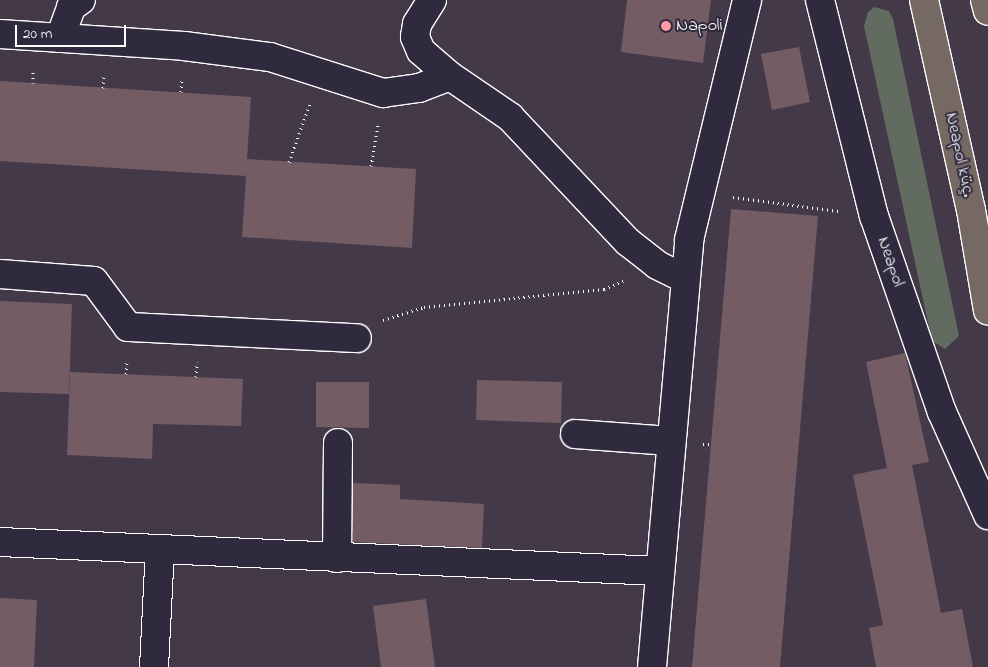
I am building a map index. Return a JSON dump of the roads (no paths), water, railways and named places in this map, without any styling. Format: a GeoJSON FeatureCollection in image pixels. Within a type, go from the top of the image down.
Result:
{"type":"FeatureCollection","features":[{"type":"Feature","properties":{"kind":"main road","name":"Neapol küç."},"geometry":{"type":"LineString","coordinates":[[924,0],[971,210],[988,311]]}},
{"type":"Feature","properties":{"kind":"main road"},"geometry":{"type":"LineString","coordinates":[[985,0],[988,11]]}},
{"type":"Feature","properties":{"kind":"street"},"geometry":{"type":"LineString","coordinates":[[60,38],[71,7],[81,0]]}},
{"type":"Feature","properties":{"kind":"street"},"geometry":{"type":"LineString","coordinates":[[432,0],[423,9],[415,37],[421,51],[450,76],[510,117],[628,242],[657,266],[684,278]]}},
{"type":"Feature","properties":{"kind":"street"},"geometry":{"type":"LineString","coordinates":[[652,667],[658,571],[684,278],[746,0]]}},
{"type":"Feature","properties":{"kind":"street","name":"Neapol"},"geometry":{"type":"LineString","coordinates":[[820,0],[874,216],[942,412],[988,516]]}},
{"type":"Feature","properties":{"kind":"street"},"geometry":{"type":"LineString","coordinates":[[0,34],[242,52],[270,57],[320,76],[383,93],[418,88],[450,76]]}},
{"type":"Feature","properties":{"kind":"street"},"geometry":{"type":"LineString","coordinates":[[0,274],[94,280],[128,326],[357,338]]}},
{"type":"Feature","properties":{"kind":"street"},"geometry":{"type":"LineString","coordinates":[[575,434],[670,441]]}},
{"type":"Feature","properties":{"kind":"street"},"geometry":{"type":"LineString","coordinates":[[336,558],[338,443]]}},
{"type":"Feature","properties":{"kind":"street"},"geometry":{"type":"LineString","coordinates":[[0,542],[658,571]]}},
{"type":"Feature","properties":{"kind":"street"},"geometry":{"type":"LineString","coordinates":[[154,667],[160,550]]}},
{"type":"Feature","properties":{"kind":"place","name":"Napoli"},"geometry":{"type":"Point","coordinates":[666,26]}}]}
